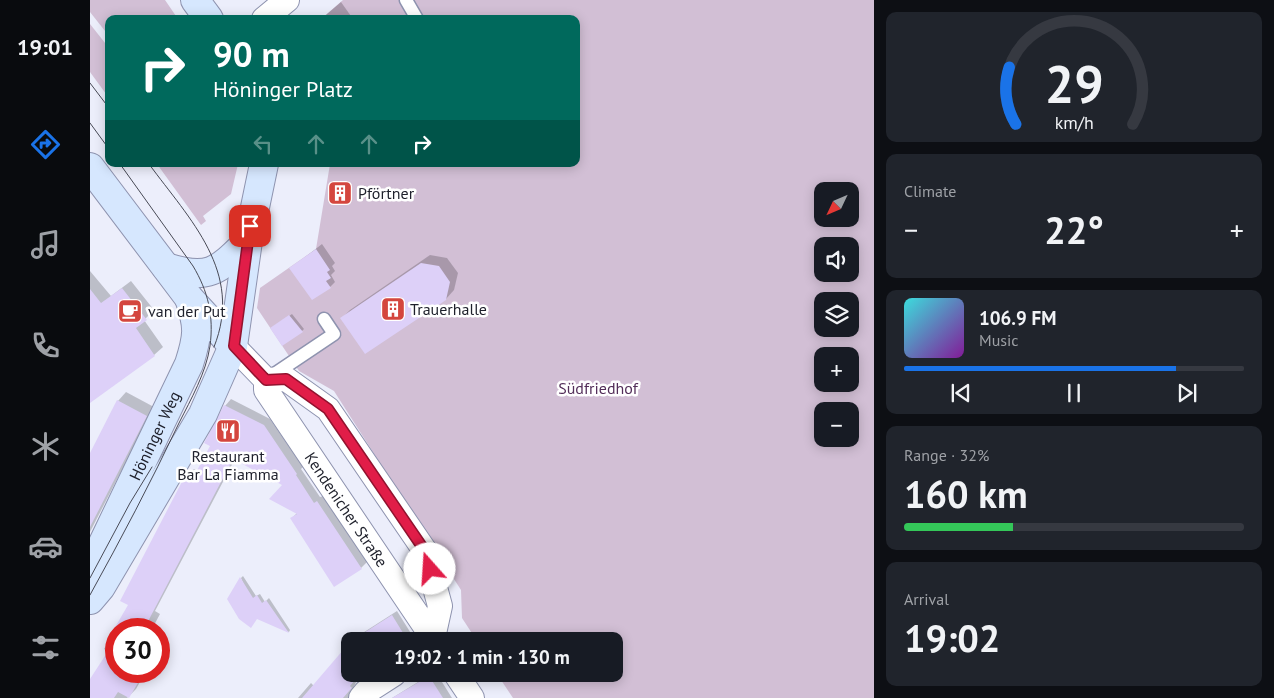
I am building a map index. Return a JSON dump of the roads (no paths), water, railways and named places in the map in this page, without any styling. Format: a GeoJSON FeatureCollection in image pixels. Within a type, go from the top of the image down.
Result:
{"type":"FeatureCollection","features":[{"type":"Feature","properties":{"kind":"street"},"geometry":{"type":"LineString","coordinates":[[195,0],[206,15]]}},
{"type":"Feature","properties":{"kind":"street"},"geometry":{"type":"LineString","coordinates":[[269,15],[287,0]]}},
{"type":"Feature","properties":{"kind":"street"},"geometry":{"type":"LineString","coordinates":[[90,166],[189,298],[234,346]]}},
{"type":"Feature","properties":{"kind":"street","name":"Höninger Weg"},"geometry":{"type":"LineString","coordinates":[[90,600],[101,587],[203,414],[234,346],[248,241],[263,167]]}},
{"type":"Feature","properties":{"kind":"street"},"geometry":{"type":"LineString","coordinates":[[166,267],[184,273],[198,274],[209,272],[218,268],[248,241]]}},
{"type":"Feature","properties":{"kind":"street","name":"Höninger Weg"},"geometry":{"type":"LineString","coordinates":[[90,570],[188,364],[197,340],[195,316],[189,298]]}},
{"type":"Feature","properties":{"kind":"street","name":"Kendenicher Straße"},"geometry":{"type":"LineString","coordinates":[[234,346],[266,380],[266,390],[429,632]]}},
{"type":"Feature","properties":{"kind":"street","name":"Kendenicher Straße"},"geometry":{"type":"LineString","coordinates":[[266,380],[286,379],[328,409],[425,551],[440,606],[435,632]]}},
{"type":"Feature","properties":{"kind":"street"},"geometry":{"type":"LineString","coordinates":[[361,698],[366,692],[382,682]]}},
{"type":"Feature","properties":{"kind":"street"},"geometry":{"type":"LineString","coordinates":[[461,682],[472,698]]}},
{"type":"Feature","properties":{"kind":"lane"},"geometry":{"type":"LineString","coordinates":[[406,0],[415,15]]}},
{"type":"Feature","properties":{"kind":"lane"},"geometry":{"type":"LineString","coordinates":[[266,380],[334,334],[324,319]]}},
{"type":"Feature","properties":{"kind":"tram line"},"geometry":{"type":"LineString","coordinates":[[90,83],[105,103]]}},
{"type":"Feature","properties":{"kind":"tram line"},"geometry":{"type":"LineString","coordinates":[[90,123],[105,144]]}},
{"type":"Feature","properties":{"kind":"tram line"},"geometry":{"type":"LineString","coordinates":[[90,595],[147,489],[198,386],[208,356],[211,335],[209,304],[198,275],[122,167]]}},
{"type":"Feature","properties":{"kind":"tram line"},"geometry":{"type":"LineString","coordinates":[[151,167],[195,227],[208,248],[217,271],[222,295],[222,320],[214,347]]}},
{"type":"Feature","properties":{"kind":"tram line"},"geometry":{"type":"LineString","coordinates":[[90,578],[130,503],[152,467]]}},
{"type":"Feature","properties":{"kind":"place","name":"Pförtner"},"geometry":{"type":"Point","coordinates":[340,193]}},
{"type":"Feature","properties":{"kind":"place","name":"Trauerhalle"},"geometry":{"type":"Point","coordinates":[393,309]}},
{"type":"Feature","properties":{"kind":"place","name":"van der Put"},"geometry":{"type":"Point","coordinates":[130,311]}},
{"type":"Feature","properties":{"kind":"place","name":"Restaurant Bar La Fiamma"},"geometry":{"type":"Point","coordinates":[228,431]}},
{"type":"Feature","properties":{"kind":"park label","name":"Südfriedhof"},"geometry":{"type":"Point","coordinates":[598,388]}}]}
